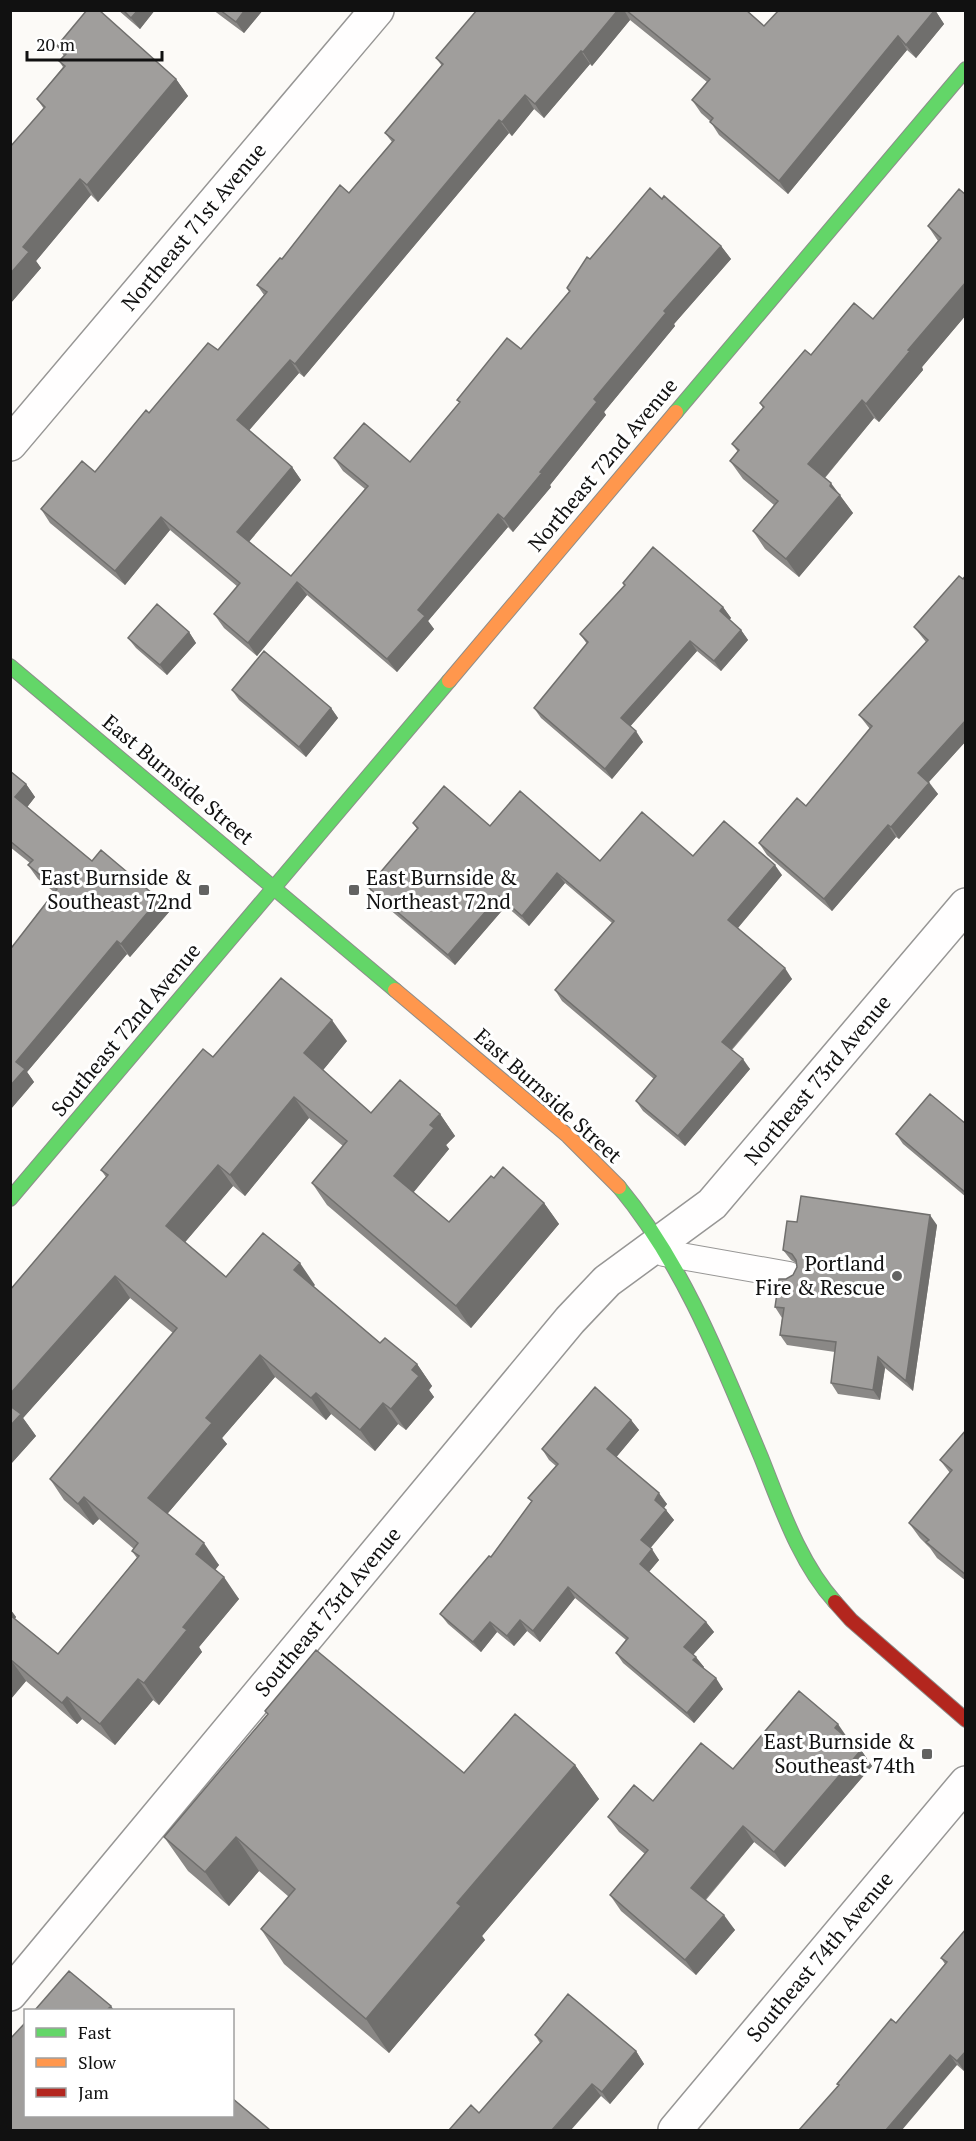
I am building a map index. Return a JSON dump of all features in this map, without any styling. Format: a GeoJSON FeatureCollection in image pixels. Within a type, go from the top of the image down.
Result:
{"type":"FeatureCollection","features":[{"type":"Feature","properties":{"kind":"street","name":"Northeast 71st Avenue"},"geometry":{"type":"LineString","coordinates":[[10,444],[377,10]]}},
{"type":"Feature","properties":{"kind":"street","name":"Northeast 72nd Avenue"},"geometry":{"type":"LineString","coordinates":[[273,888],[966,69]]}},
{"type":"Feature","properties":{"kind":"street","name":"East Burnside Street"},"geometry":{"type":"LineString","coordinates":[[10,666],[568,1136],[601,1168],[632,1203],[684,1286],[805,1560],[825,1591],[851,1620],[966,1720]]}},
{"type":"Feature","properties":{"kind":"street","name":"Southeast 72nd Avenue"},"geometry":{"type":"LineString","coordinates":[[10,1199],[273,888]]}},
{"type":"Feature","properties":{"kind":"street","name":"Northeast 73rd Avenue"},"geometry":{"type":"LineString","coordinates":[[662,1249],[712,1204],[966,905]]}},
{"type":"Feature","properties":{"kind":"street","name":"Southeast 73rd Avenue"},"geometry":{"type":"LineString","coordinates":[[10,1994],[570,1320],[607,1281],[662,1249]]}},
{"type":"Feature","properties":{"kind":"street","name":"Southeast 74th Avenue"},"geometry":{"type":"LineString","coordinates":[[675,2130],[966,1783]]}},
{"type":"Feature","properties":{"kind":"lane"},"geometry":{"type":"LineString","coordinates":[[662,1249],[789,1275]]}},
{"type":"Feature","properties":{"kind":"building"},"geometry":{"type":"Polygon","coordinates":[[[87,10],[99,10],[176,79],[87,185],[80,179],[23,247],[29,252],[10,274],[10,147],[45,107],[37,99],[65,66],[59,61],[66,54],[57,46],[87,10]]]}},
{"type":"Feature","properties":{"kind":"building"},"geometry":{"type":"Polygon","coordinates":[[[123,10],[138,10],[131,18],[123,10]]]}},
{"type":"Feature","properties":{"kind":"building"},"geometry":{"type":"Polygon","coordinates":[[[220,10],[245,10],[236,22],[220,10]]]}},
{"type":"Feature","properties":{"kind":"building"},"geometry":{"type":"Polygon","coordinates":[[[477,10],[618,10],[535,104],[525,95],[502,122],[499,120],[295,364],[290,360],[237,420],[292,467],[237,532],[291,576],[368,486],[334,458],[364,423],[410,462],[460,402],[457,400],[507,338],[521,349],[570,291],[567,288],[587,257],[590,259],[650,188],[662,199],[664,196],[721,246],[664,311],[666,313],[594,399],[597,402],[504,519],[498,514],[418,610],[425,616],[387,659],[297,582],[248,643],[214,614],[240,583],[161,517],[115,571],[41,509],[82,461],[95,472],[146,410],[149,413],[208,343],[218,350],[267,292],[257,285],[280,258],[282,259],[340,185],[349,193],[394,140],[385,133],[443,64],[436,58],[477,10]]]}},
{"type":"Feature","properties":{"kind":"building"},"geometry":{"type":"Polygon","coordinates":[[[626,10],[746,10],[764,26],[779,10],[934,11],[906,45],[898,36],[779,181],[710,122],[713,118],[692,100],[710,79],[626,10]]]}},
{"type":"Feature","properties":{"kind":"building"},"geometry":{"type":"Polygon","coordinates":[[[959,189],[966,195],[966,282],[866,404],[862,400],[808,464],[831,483],[830,486],[840,495],[786,559],[753,531],[778,501],[730,461],[739,450],[732,444],[764,407],[760,403],[805,350],[811,355],[854,303],[873,319],[941,238],[928,226],[959,189]]]}},
{"type":"Feature","properties":{"kind":"building"},"geometry":{"type":"Polygon","coordinates":[[[653,547],[723,607],[720,611],[741,630],[714,661],[690,641],[621,718],[636,731],[605,769],[534,708],[588,642],[580,634],[625,585],[623,583],[653,547]]]}},
{"type":"Feature","properties":{"kind":"building"},"geometry":{"type":"Polygon","coordinates":[[[966,575],[966,720],[918,773],[929,783],[891,827],[888,825],[824,899],[759,843],[797,798],[806,806],[872,726],[859,715],[928,640],[914,627],[959,576],[963,579],[966,575]]]}},
{"type":"Feature","properties":{"kind":"building"},"geometry":{"type":"Polygon","coordinates":[[[157,604],[189,632],[160,665],[128,638],[157,604]]]}},
{"type":"Feature","properties":{"kind":"building"},"geometry":{"type":"Polygon","coordinates":[[[264,651],[331,708],[299,747],[232,690],[264,651]]]}},
{"type":"Feature","properties":{"kind":"building"},"geometry":{"type":"Polygon","coordinates":[[[10,771],[26,784],[15,797],[92,861],[101,850],[159,899],[121,944],[117,941],[16,1062],[25,1069],[10,1086],[10,946],[12,947],[57,889],[28,865],[33,860],[10,841],[10,771]]]}},
{"type":"Feature","properties":{"kind":"building"},"geometry":{"type":"Polygon","coordinates":[[[444,786],[490,826],[520,791],[600,861],[642,812],[693,856],[724,821],[775,865],[728,920],[785,968],[722,1042],[743,1059],[678,1136],[636,1101],[656,1076],[555,990],[614,921],[557,873],[522,916],[499,896],[448,955],[368,887],[418,828],[413,823],[444,786]]]}},
{"type":"Feature","properties":{"kind":"building"},"geometry":{"type":"Polygon","coordinates":[[[281,978],[332,1020],[304,1053],[371,1113],[400,1080],[440,1114],[430,1125],[434,1128],[394,1176],[449,1222],[491,1176],[494,1178],[503,1167],[544,1203],[456,1306],[312,1183],[347,1141],[294,1097],[230,1175],[218,1165],[166,1226],[226,1277],[263,1233],[300,1263],[294,1270],[380,1343],[385,1338],[417,1364],[412,1370],[419,1376],[391,1409],[383,1403],[360,1430],[316,1393],[311,1398],[260,1355],[206,1418],[212,1423],[148,1498],[204,1543],[196,1554],[224,1577],[183,1627],[187,1630],[144,1683],[138,1679],[100,1724],[67,1697],[62,1703],[10,1661],[10,1615],[58,1654],[139,1556],[132,1551],[138,1543],[84,1497],[78,1504],[50,1479],[177,1328],[115,1276],[10,1394],[10,1290],[108,1175],[101,1170],[203,1049],[213,1057],[281,978]]]}},
{"type":"Feature","properties":{"kind":"building"},"geometry":{"type":"Polygon","coordinates":[[[930,1094],[966,1124],[966,1193],[896,1134],[930,1094]]]}},
{"type":"Feature","properties":{"kind":"building"},"geometry":{"type":"Polygon","coordinates":[[[801,1196],[930,1215],[906,1381],[878,1357],[873,1390],[831,1383],[836,1342],[780,1335],[784,1308],[775,1307],[779,1279],[786,1279],[793,1275],[797,1267],[792,1254],[783,1250],[787,1221],[797,1222],[801,1196]]]}},
{"type":"Feature","properties":{"kind":"building"},"geometry":{"type":"Polygon","coordinates":[[[595,1387],[631,1420],[607,1449],[659,1493],[655,1500],[666,1510],[641,1540],[652,1549],[640,1564],[706,1622],[684,1647],[696,1657],[693,1660],[716,1678],[687,1713],[616,1653],[628,1638],[568,1587],[533,1631],[520,1620],[507,1636],[490,1622],[473,1642],[440,1614],[489,1556],[491,1557],[532,1501],[528,1498],[558,1464],[542,1449],[595,1387]]]}},
{"type":"Feature","properties":{"kind":"building"},"geometry":{"type":"Polygon","coordinates":[[[10,1406],[21,1414],[10,1426],[10,1406]]]}},
{"type":"Feature","properties":{"kind":"building"},"geometry":{"type":"Polygon","coordinates":[[[966,1430],[966,1575],[926,1542],[929,1540],[909,1523],[952,1470],[940,1460],[966,1430]]]}},
{"type":"Feature","properties":{"kind":"building"},"geometry":{"type":"Polygon","coordinates":[[[316,1650],[464,1773],[515,1714],[575,1765],[457,1903],[461,1906],[366,2019],[261,1929],[295,1889],[236,1837],[205,1872],[164,1837],[268,1714],[265,1711],[316,1650]]]}},
{"type":"Feature","properties":{"kind":"building"},"geometry":{"type":"Polygon","coordinates":[[[799,1691],[838,1724],[835,1728],[861,1750],[774,1852],[743,1826],[691,1888],[724,1915],[685,1960],[610,1895],[648,1850],[608,1817],[634,1785],[653,1801],[701,1743],[733,1769],[799,1691]]]}},
{"type":"Feature","properties":{"kind":"building"},"geometry":{"type":"Polygon","coordinates":[[[966,1929],[966,2051],[957,2061],[950,2055],[886,2130],[799,2130],[839,2085],[837,2084],[891,2019],[896,2023],[947,1962],[941,1958],[966,1929]]]}},
{"type":"Feature","properties":{"kind":"building"},"geometry":{"type":"Polygon","coordinates":[[[69,1971],[111,2006],[108,2009],[36,2009],[69,1971]]]}},
{"type":"Feature","properties":{"kind":"building"},"geometry":{"type":"Polygon","coordinates":[[[568,1994],[636,2051],[602,2092],[592,2084],[552,2130],[449,2130],[471,2105],[479,2113],[542,2041],[535,2035],[568,1994]]]}},
{"type":"Feature","properties":{"kind":"building"},"geometry":{"type":"Polygon","coordinates":[[[24,2024],[24,2117],[234,2117],[234,2100],[270,2130],[10,2130],[10,2039],[24,2024]]]}},
{"type":"Feature","properties":{"kind":"traffic: fast"},"geometry":{"type":"LineString","coordinates":[[676,412],[966,69]]}},
{"type":"Feature","properties":{"kind":"traffic: fast"},"geometry":{"type":"LineString","coordinates":[[10,666],[395,990]]}},
{"type":"Feature","properties":{"kind":"traffic: fast"},"geometry":{"type":"LineString","coordinates":[[10,1199],[449,681]]}},
{"type":"Feature","properties":{"kind":"traffic: fast"},"geometry":{"type":"LineString","coordinates":[[619,1187],[663,1249],[700,1316],[792,1533],[811,1570],[835,1602]]}},
{"type":"Feature","properties":{"kind":"traffic: slow"},"geometry":{"type":"LineString","coordinates":[[449,681],[676,412]]}},
{"type":"Feature","properties":{"kind":"traffic: slow"},"geometry":{"type":"LineString","coordinates":[[395,990],[568,1136],[619,1187]]}},
{"type":"Feature","properties":{"kind":"traffic: jam"},"geometry":{"type":"LineString","coordinates":[[835,1602],[851,1620],[966,1720]]}},
{"type":"Feature","properties":{"kind":"place","name":"East Burnside & Southeast 72nd"},"geometry":{"type":"Point","coordinates":[204,890]}},
{"type":"Feature","properties":{"kind":"place","name":"East Burnside & Northeast 72nd"},"geometry":{"type":"Point","coordinates":[354,890]}},
{"type":"Feature","properties":{"kind":"place","name":"Portland Fire & Rescue"},"geometry":{"type":"Point","coordinates":[897,1276]}},
{"type":"Feature","properties":{"kind":"place","name":"East Burnside & Southeast 74th"},"geometry":{"type":"Point","coordinates":[927,1754]}}]}
